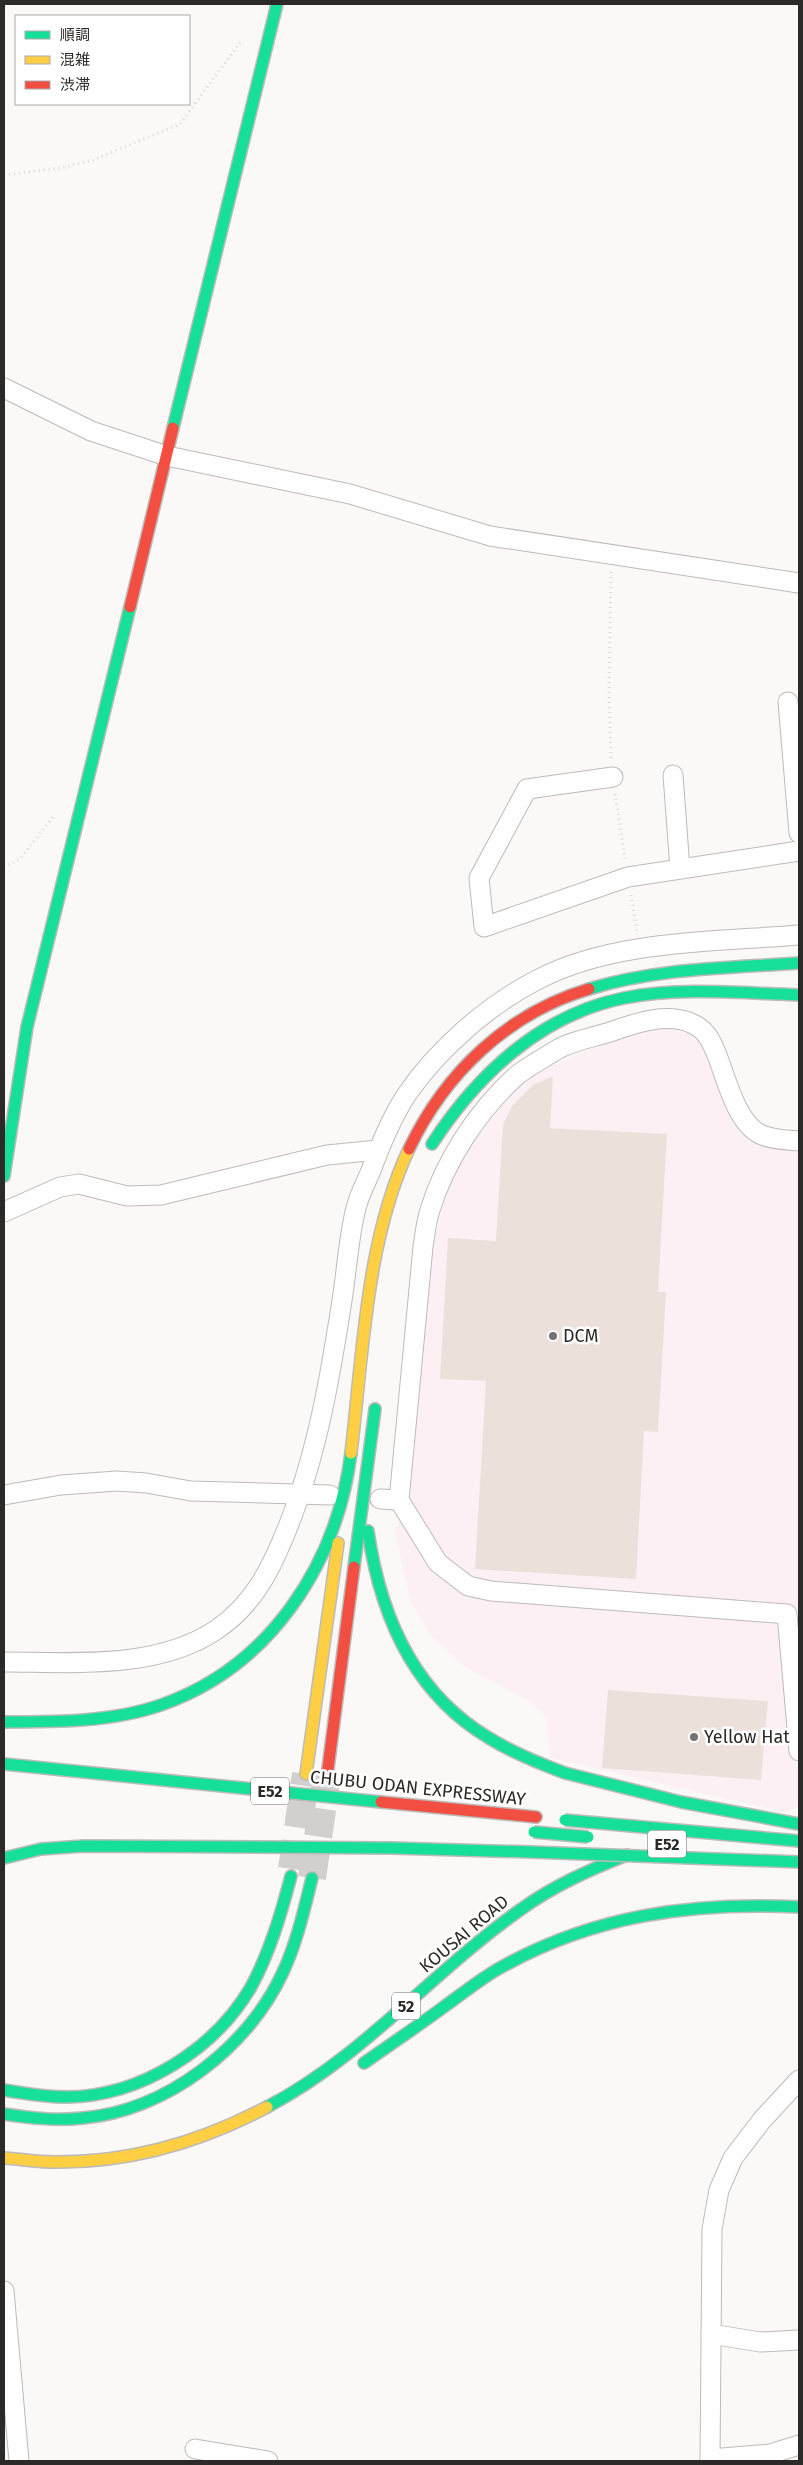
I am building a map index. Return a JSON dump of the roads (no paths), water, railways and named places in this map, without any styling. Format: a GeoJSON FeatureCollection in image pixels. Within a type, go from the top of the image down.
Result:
{"type":"FeatureCollection","features":[{"type":"Feature","properties":{"kind":"main road"},"geometry":{"type":"LineString","coordinates":[[4,1176],[27,1027],[277,4]]}},
{"type":"Feature","properties":{"kind":"main road"},"geometry":{"type":"LineString","coordinates":[[306,1774],[380,1241],[392,1191],[410,1147],[430,1111],[451,1082],[478,1051],[508,1027],[543,1007],[581,990],[618,979],[658,974],[799,963]]}},
{"type":"Feature","properties":{"kind":"main road"},"geometry":{"type":"LineString","coordinates":[[425,1156],[445,1122],[469,1092],[493,1068],[520,1045],[588,1009],[622,998],[666,993],[702,991],[799,995]]}},
{"type":"Feature","properties":{"kind":"main road"},"geometry":{"type":"LineString","coordinates":[[376,1400],[370,1548],[378,1590],[394,1634],[416,1672],[445,1704],[480,1732],[518,1754],[565,1773],[627,1790],[694,1805],[799,1822]]}},
{"type":"Feature","properties":{"kind":"main road"},"geometry":{"type":"LineString","coordinates":[[4,1722],[58,1721],[126,1713],[159,1705],[193,1693],[224,1676],[253,1654],[277,1628],[300,1598],[320,1563],[334,1530],[346,1485]]}},
{"type":"Feature","properties":{"kind":"main road"},"geometry":{"type":"LineString","coordinates":[[327,1776],[372,1493]]}},
{"type":"Feature","properties":{"kind":"main road","name":"CHUBU ODAN EXPRESSWAY"},"geometry":{"type":"LineString","coordinates":[[4,1764],[545,1818],[799,1841]]}},
{"type":"Feature","properties":{"kind":"main road"},"geometry":{"type":"LineString","coordinates":[[673,1841],[770,1823],[799,1822]]}},
{"type":"Feature","properties":{"kind":"main road","name":"CHUBU ODAN EXPRESSWAY"},"geometry":{"type":"LineString","coordinates":[[529,1832],[599,1838]]}},
{"type":"Feature","properties":{"kind":"main road","name":"KOUSAI ROAD"},"geometry":{"type":"LineString","coordinates":[[4,2158],[76,2162],[126,2156],[169,2148],[221,2130],[269,2107],[312,2081],[365,2042],[478,1943],[542,1894],[576,1875],[612,1860],[657,1845]]}},
{"type":"Feature","properties":{"kind":"main road"},"geometry":{"type":"LineString","coordinates":[[4,1858],[41,1849],[84,1846],[392,1848],[799,1862]]}},
{"type":"Feature","properties":{"kind":"main road","name":"E52"},"geometry":{"type":"LineString","coordinates":[[694,1846],[799,1855]]}},
{"type":"Feature","properties":{"kind":"main road"},"geometry":{"type":"LineString","coordinates":[[4,2090],[25,2096],[73,2098],[129,2086],[180,2061],[223,2024],[241,2002],[257,1975],[274,1934],[291,1876]]}},
{"type":"Feature","properties":{"kind":"main road"},"geometry":{"type":"LineString","coordinates":[[4,2114],[22,2118],[80,2118],[110,2114],[165,2094],[216,2060],[239,2038],[276,1984],[292,1951],[312,1878]]}},
{"type":"Feature","properties":{"kind":"main road","name":"52"},"geometry":{"type":"LineString","coordinates":[[352,2072],[497,1970],[582,1930],[626,1917],[675,1908],[727,1905],[799,1907]]}},
{"type":"Feature","properties":{"kind":"street"},"geometry":{"type":"LineString","coordinates":[[4,388],[91,431],[167,456],[350,494],[490,536],[799,583]]}},
{"type":"Feature","properties":{"kind":"street"},"geometry":{"type":"LineString","coordinates":[[788,702],[799,833]]}},
{"type":"Feature","properties":{"kind":"street"},"geometry":{"type":"LineString","coordinates":[[674,774],[680,869]]}},
{"type":"Feature","properties":{"kind":"street"},"geometry":{"type":"LineString","coordinates":[[613,777],[528,789],[479,878],[484,927],[628,877],[799,851]]}},
{"type":"Feature","properties":{"kind":"street"},"geometry":{"type":"LineString","coordinates":[[4,1662],[82,1662],[135,1658],[177,1648],[216,1630],[244,1607],[272,1567],[302,1492],[328,1385],[356,1207],[378,1150],[407,1094],[447,1048],[484,1013],[536,980],[581,961],[624,950],[799,935]]}},
{"type":"Feature","properties":{"kind":"street"},"geometry":{"type":"LineString","coordinates":[[799,1141],[780,1140],[761,1135],[750,1128],[740,1115],[710,1037],[695,1025],[676,1019],[628,1025],[561,1048],[516,1075],[494,1100],[457,1150],[441,1181],[429,1212],[423,1247],[399,1500],[438,1563],[468,1586],[491,1591],[788,1614],[799,1751]]}},
{"type":"Feature","properties":{"kind":"street"},"geometry":{"type":"LineString","coordinates":[[4,1212],[60,1187],[79,1184],[127,1196],[161,1195],[328,1155],[378,1150]]}},
{"type":"Feature","properties":{"kind":"street"},"geometry":{"type":"LineString","coordinates":[[4,1495],[61,1485],[117,1481],[146,1482],[191,1491],[302,1492],[330,1495]]}},
{"type":"Feature","properties":{"kind":"street"},"geometry":{"type":"LineString","coordinates":[[372,1493],[399,1500]]}},
{"type":"Feature","properties":{"kind":"street"},"geometry":{"type":"LineString","coordinates":[[799,2080],[762,2120],[733,2158],[720,2190],[712,2229],[710,2460],[770,2454],[799,2445]]}},
{"type":"Feature","properties":{"kind":"street"},"geometry":{"type":"LineString","coordinates":[[4,2291],[7,2359],[19,2461]]}},
{"type":"Feature","properties":{"kind":"street"},"geometry":{"type":"LineString","coordinates":[[710,2334],[760,2342],[799,2340]]}},
{"type":"Feature","properties":{"kind":"street"},"geometry":{"type":"LineString","coordinates":[[195,2449],[268,2461]]}},
{"type":"Feature","properties":{"kind":"tunnel"},"geometry":{"type":"LineString","coordinates":[[292,1869],[306,1774]]}},
{"type":"Feature","properties":{"kind":"tunnel"},"geometry":{"type":"LineString","coordinates":[[312,1878],[327,1776]]}},
{"type":"Feature","properties":{"kind":"place","name":"DCM"},"geometry":{"type":"Point","coordinates":[553,1336]}},
{"type":"Feature","properties":{"kind":"place","name":"Yellow Hat"},"geometry":{"type":"Point","coordinates":[694,1737]}}]}
